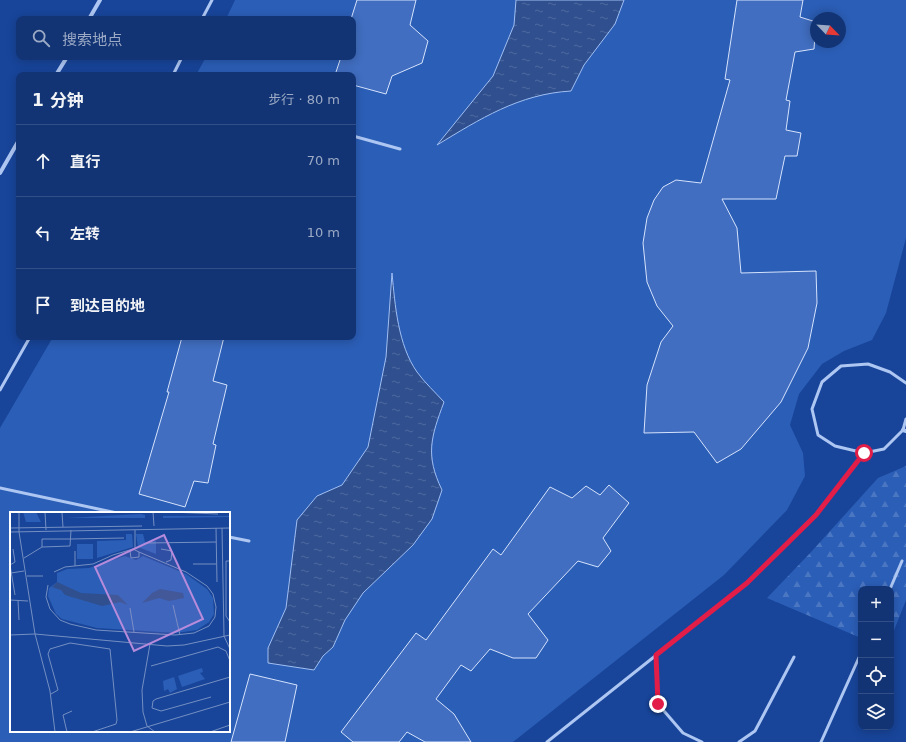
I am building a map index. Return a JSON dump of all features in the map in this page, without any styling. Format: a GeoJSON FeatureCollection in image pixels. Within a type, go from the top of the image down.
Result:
{"type":"FeatureCollection","features":[{"type":"Feature","properties":{"kind":"street"},"geometry":{"type":"LineString","coordinates":[[91,16],[100,0]]}},
{"type":"Feature","properties":{"kind":"street"},"geometry":{"type":"LineString","coordinates":[[58,72],[65,60]]}},
{"type":"Feature","properties":{"kind":"street"},"geometry":{"type":"LineString","coordinates":[[1,171],[16,145]]}},
{"type":"Feature","properties":{"kind":"lane"},"geometry":{"type":"LineString","coordinates":[[204,16],[212,0]]}},
{"type":"Feature","properties":{"kind":"lane"},"geometry":{"type":"LineString","coordinates":[[174,72],[180,60]]}},
{"type":"Feature","properties":{"kind":"lane"},"geometry":{"type":"LineString","coordinates":[[356,137],[400,149]]}},
{"type":"Feature","properties":{"kind":"lane"},"geometry":{"type":"LineString","coordinates":[[0,390],[28,340]]}},
{"type":"Feature","properties":{"kind":"lane"},"geometry":{"type":"LineString","coordinates":[[906,383],[890,372],[868,364],[841,366],[822,382],[812,409],[818,435],[835,446],[864,453],[884,449],[904,431],[906,419]]}},
{"type":"Feature","properties":{"kind":"lane"},"geometry":{"type":"LineString","coordinates":[[547,742],[747,583],[816,515],[864,453]]}},
{"type":"Feature","properties":{"kind":"lane"},"geometry":{"type":"LineString","coordinates":[[0,488],[112,512]]}},
{"type":"Feature","properties":{"kind":"lane"},"geometry":{"type":"LineString","coordinates":[[230,536],[249,541]]}},
{"type":"Feature","properties":{"kind":"lane"},"geometry":{"type":"LineString","coordinates":[[891,586],[902,562]]}},
{"type":"Feature","properties":{"kind":"lane"},"geometry":{"type":"LineString","coordinates":[[656,655],[658,704],[682,733],[702,742]]}},
{"type":"Feature","properties":{"kind":"lane"},"geometry":{"type":"LineString","coordinates":[[739,742],[755,731],[794,657]]}},
{"type":"Feature","properties":{"kind":"lane"},"geometry":{"type":"LineString","coordinates":[[821,742],[859,658]]}},
{"type":"Feature","properties":{"kind":"green space"},"geometry":{"type":"Polygon","coordinates":[[[235,0],[906,0],[906,238],[886,313],[872,340],[844,351],[822,364],[799,394],[790,425],[803,453],[805,476],[787,510],[724,575],[513,742],[0,742],[0,428],[51,340],[356,340],[356,72],[198,72],[204,60],[356,60],[356,16],[227,16],[235,0]]]}},
{"type":"Feature","properties":{"kind":"green space"},"geometry":{"type":"Polygon","coordinates":[[[906,466],[906,600],[894,630],[894,586],[858,586],[858,637],[767,598],[812,551],[878,478],[906,466]]]}},
{"type":"Feature","properties":{"kind":"water"},"geometry":{"type":"Polygon","coordinates":[[[516,0],[624,0],[615,24],[584,65],[571,91],[534,97],[501,109],[437,145],[493,76],[514,25],[516,0]]]}},
{"type":"Feature","properties":{"kind":"water"},"geometry":{"type":"Polygon","coordinates":[[[392,273],[398,324],[406,350],[417,372],[444,402],[433,436],[432,446],[433,466],[442,490],[432,519],[413,545],[363,593],[345,620],[333,647],[323,656],[314,670],[268,663],[268,648],[286,608],[297,520],[317,496],[342,485],[368,447],[386,357],[392,273]]]}},
{"type":"Feature","properties":{"kind":"building"},"geometry":{"type":"Polygon","coordinates":[[[357,0],[416,0],[410,25],[428,41],[422,63],[392,76],[386,94],[356,86],[356,72],[336,72],[340,60],[356,60],[356,16],[352,16],[357,0]]]}},
{"type":"Feature","properties":{"kind":"building"},"geometry":{"type":"Polygon","coordinates":[[[737,0],[803,0],[800,17],[810,20],[810,48],[814,49],[795,52],[786,100],[790,101],[786,130],[801,133],[797,156],[785,156],[776,199],[722,199],[737,228],[741,273],[816,271],[817,303],[808,348],[781,402],[741,449],[717,463],[694,432],[644,433],[647,385],[661,342],[673,326],[657,306],[647,282],[643,243],[647,218],[654,200],[663,187],[676,180],[701,183],[730,80],[725,79],[737,0]]]}},
{"type":"Feature","properties":{"kind":"building"},"geometry":{"type":"Polygon","coordinates":[[[181,340],[223,340],[213,381],[227,385],[213,444],[216,445],[208,483],[194,481],[185,507],[139,494],[169,392],[167,392],[181,340]]]}},
{"type":"Feature","properties":{"kind":"building"},"geometry":{"type":"Polygon","coordinates":[[[609,485],[629,503],[603,538],[611,551],[598,567],[578,561],[528,614],[548,640],[536,658],[513,658],[490,649],[471,671],[461,665],[436,699],[454,714],[471,742],[425,742],[407,732],[399,742],[353,742],[341,732],[416,633],[426,640],[493,549],[501,555],[550,487],[572,498],[586,486],[600,495],[609,485]]]}},
{"type":"Feature","properties":{"kind":"building"},"geometry":{"type":"Polygon","coordinates":[[[250,674],[297,685],[285,742],[231,742],[250,674]]]}},
{"type":"Feature","properties":{"kind":"route"},"geometry":{"type":"LineString","coordinates":[[658,704],[656,655],[747,583],[816,515],[864,453]]}}]}
